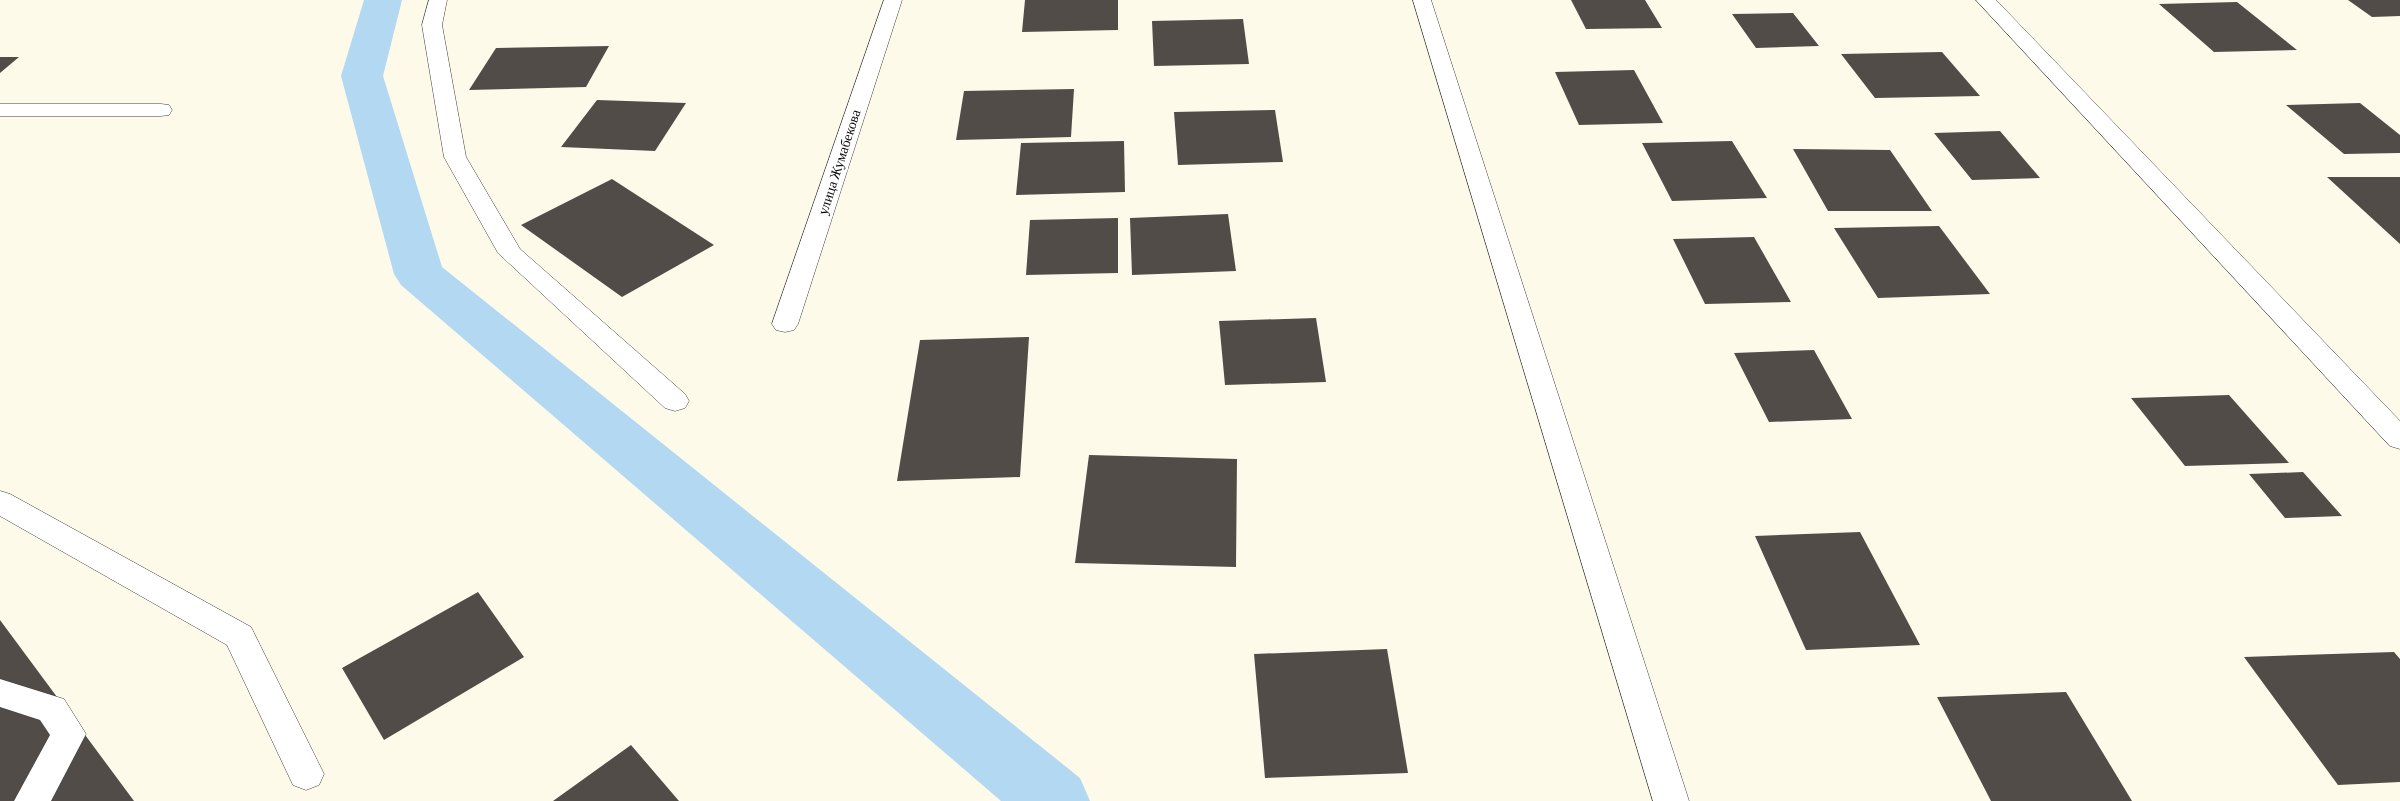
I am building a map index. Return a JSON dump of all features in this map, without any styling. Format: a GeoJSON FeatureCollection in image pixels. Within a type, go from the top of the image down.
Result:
{"type":"FeatureCollection","features":[{"type":"Feature","properties":{"kind":"street"},"geometry":{"type":"LineString","coordinates":[[438,0],[432,25],[454,157],[510,252],[675,401]]}},
{"type":"Feature","properties":{"kind":"street","name":"улица Жумабекова"},"geometry":{"type":"LineString","coordinates":[[785,324],[893,0]]}},
{"type":"Feature","properties":{"kind":"street"},"geometry":{"type":"LineString","coordinates":[[1422,0],[1671,801]]}},
{"type":"Feature","properties":{"kind":"street"},"geometry":{"type":"LineString","coordinates":[[1985,0],[2400,440]]}},
{"type":"Feature","properties":{"kind":"street"},"geometry":{"type":"LineString","coordinates":[[0,110],[161,110]]}},
{"type":"Feature","properties":{"kind":"street"},"geometry":{"type":"LineString","coordinates":[[0,502],[239,636],[306,774]]}},
{"type":"Feature","properties":{"kind":"street"},"geometry":{"type":"LineString","coordinates":[[0,693],[52,709],[69,734],[32,801]]}},
{"type":"Feature","properties":{"kind":"building"},"geometry":{"type":"Polygon","coordinates":[[[1025,0],[1118,0],[1118,30],[1022,32],[1025,0]]]}},
{"type":"Feature","properties":{"kind":"building"},"geometry":{"type":"Polygon","coordinates":[[[1571,0],[1645,0],[1662,28],[1586,29],[1571,0]]]}},
{"type":"Feature","properties":{"kind":"building"},"geometry":{"type":"Polygon","coordinates":[[[2348,0],[2400,0],[2400,16],[2372,17],[2348,0]]]}},
{"type":"Feature","properties":{"kind":"building"},"geometry":{"type":"Polygon","coordinates":[[[2237,2],[2297,50],[2214,52],[2159,4],[2237,2]]]}},
{"type":"Feature","properties":{"kind":"building"},"geometry":{"type":"Polygon","coordinates":[[[1793,13],[1819,46],[1756,48],[1732,14],[1793,13]]]}},
{"type":"Feature","properties":{"kind":"building"},"geometry":{"type":"Polygon","coordinates":[[[1243,19],[1249,64],[1154,66],[1152,21],[1243,19]]]}},
{"type":"Feature","properties":{"kind":"building"},"geometry":{"type":"Polygon","coordinates":[[[609,46],[586,87],[469,90],[496,48],[609,46]]]}},
{"type":"Feature","properties":{"kind":"building"},"geometry":{"type":"Polygon","coordinates":[[[1942,52],[1980,96],[1875,98],[1841,54],[1942,52]]]}},
{"type":"Feature","properties":{"kind":"building"},"geometry":{"type":"Polygon","coordinates":[[[0,57],[19,57],[0,73],[0,57]]]}},
{"type":"Feature","properties":{"kind":"building"},"geometry":{"type":"Polygon","coordinates":[[[1634,70],[1663,123],[1579,125],[1555,72],[1634,70]]]}},
{"type":"Feature","properties":{"kind":"building"},"geometry":{"type":"Polygon","coordinates":[[[1074,89],[1071,137],[956,140],[964,91],[1074,89]]]}},
{"type":"Feature","properties":{"kind":"building"},"geometry":{"type":"Polygon","coordinates":[[[597,100],[686,103],[655,151],[561,147],[597,100]]]}},
{"type":"Feature","properties":{"kind":"building"},"geometry":{"type":"Polygon","coordinates":[[[2360,103],[2400,135],[2400,153],[2344,154],[2286,105],[2360,103]]]}},
{"type":"Feature","properties":{"kind":"building"},"geometry":{"type":"Polygon","coordinates":[[[1275,110],[1283,162],[1178,165],[1174,112],[1275,110]]]}},
{"type":"Feature","properties":{"kind":"building"},"geometry":{"type":"Polygon","coordinates":[[[2000,131],[2040,178],[1972,180],[1934,133],[2000,131]]]}},
{"type":"Feature","properties":{"kind":"building"},"geometry":{"type":"Polygon","coordinates":[[[1124,141],[1125,192],[1016,195],[1021,143],[1124,141]]]}},
{"type":"Feature","properties":{"kind":"building"},"geometry":{"type":"Polygon","coordinates":[[[1732,141],[1767,198],[1672,201],[1642,143],[1732,141]]]}},
{"type":"Feature","properties":{"kind":"building"},"geometry":{"type":"Polygon","coordinates":[[[1793,149],[1890,150],[1932,211],[1828,211],[1793,149]]]}},
{"type":"Feature","properties":{"kind":"building"},"geometry":{"type":"Polygon","coordinates":[[[2327,177],[2400,177],[2400,244],[2327,177]]]}},
{"type":"Feature","properties":{"kind":"building"},"geometry":{"type":"Polygon","coordinates":[[[612,179],[714,245],[622,297],[521,225],[612,179]]]}},
{"type":"Feature","properties":{"kind":"building"},"geometry":{"type":"Polygon","coordinates":[[[1228,214],[1236,271],[1132,275],[1130,218],[1228,214]]]}},
{"type":"Feature","properties":{"kind":"building"},"geometry":{"type":"Polygon","coordinates":[[[1118,218],[1118,273],[1026,275],[1030,220],[1118,218]]]}},
{"type":"Feature","properties":{"kind":"building"},"geometry":{"type":"Polygon","coordinates":[[[1939,226],[1990,294],[1878,298],[1834,228],[1939,226]]]}},
{"type":"Feature","properties":{"kind":"building"},"geometry":{"type":"Polygon","coordinates":[[[1754,237],[1791,302],[1705,304],[1673,239],[1754,237]]]}},
{"type":"Feature","properties":{"kind":"building"},"geometry":{"type":"Polygon","coordinates":[[[1316,318],[1326,382],[1225,385],[1219,321],[1316,318]]]}},
{"type":"Feature","properties":{"kind":"building"},"geometry":{"type":"Polygon","coordinates":[[[1029,337],[1020,477],[897,481],[920,340],[1029,337]]]}},
{"type":"Feature","properties":{"kind":"building"},"geometry":{"type":"Polygon","coordinates":[[[1814,350],[1852,419],[1769,422],[1734,353],[1814,350]]]}},
{"type":"Feature","properties":{"kind":"building"},"geometry":{"type":"Polygon","coordinates":[[[2229,395],[2289,463],[2185,466],[2131,398],[2229,395]]]}},
{"type":"Feature","properties":{"kind":"building"},"geometry":{"type":"Polygon","coordinates":[[[1089,455],[1237,459],[1236,567],[1075,563],[1089,455]]]}},
{"type":"Feature","properties":{"kind":"building"},"geometry":{"type":"Polygon","coordinates":[[[2303,472],[2342,516],[2285,518],[2249,474],[2303,472]]]}},
{"type":"Feature","properties":{"kind":"building"},"geometry":{"type":"Polygon","coordinates":[[[1860,532],[1920,645],[1806,650],[1755,536],[1860,532]]]}},
{"type":"Feature","properties":{"kind":"building"},"geometry":{"type":"Polygon","coordinates":[[[478,592],[524,657],[384,740],[342,668],[478,592]]]}},
{"type":"Feature","properties":{"kind":"building"},"geometry":{"type":"Polygon","coordinates":[[[0,620],[134,801],[0,801],[0,620]]]}},
{"type":"Feature","properties":{"kind":"building"},"geometry":{"type":"Polygon","coordinates":[[[1387,649],[1408,773],[1265,778],[1254,654],[1387,649]]]}},
{"type":"Feature","properties":{"kind":"building"},"geometry":{"type":"Polygon","coordinates":[[[2394,652],[2400,659],[2400,782],[2338,785],[2244,657],[2394,652]]]}},
{"type":"Feature","properties":{"kind":"building"},"geometry":{"type":"Polygon","coordinates":[[[2066,692],[2132,801],[1991,801],[1937,697],[2066,692]]]}},
{"type":"Feature","properties":{"kind":"building"},"geometry":{"type":"Polygon","coordinates":[[[631,745],[679,801],[553,801],[631,745]]]}},
{"type":"Feature","properties":{"kind":"waterway"},"geometry":{"type":"LineString","coordinates":[[383,0],[362,76],[419,274],[1054,801]]}}]}
